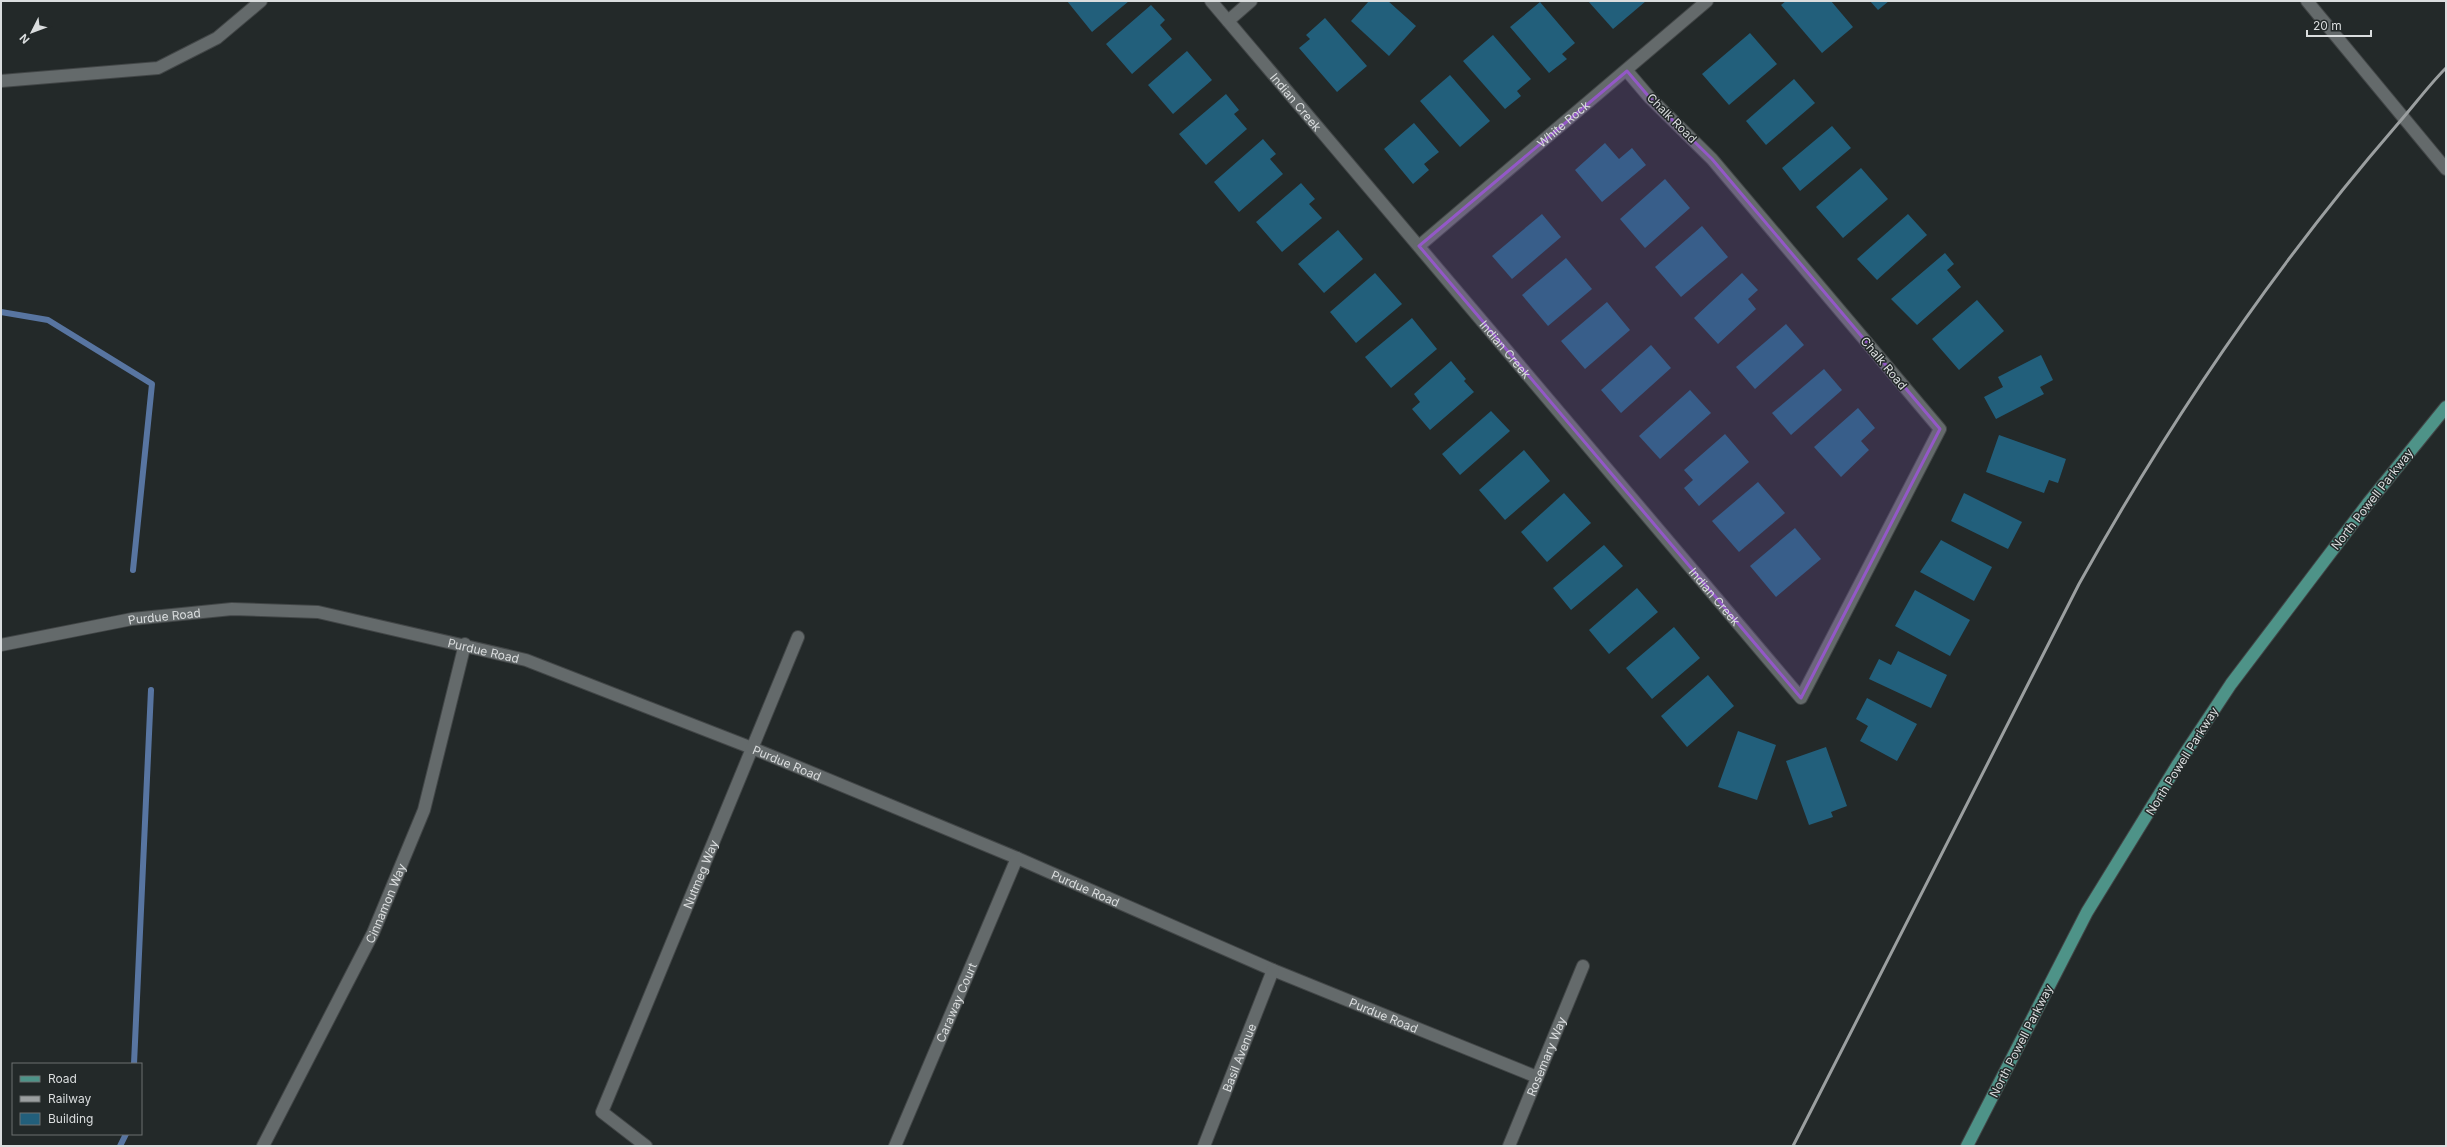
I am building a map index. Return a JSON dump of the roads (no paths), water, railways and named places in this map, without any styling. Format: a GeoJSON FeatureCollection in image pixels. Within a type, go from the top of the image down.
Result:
{"type":"FeatureCollection","features":[{"type":"Feature","properties":{"kind":"main road","name":"North Powell Parkway"},"geometry":{"type":"LineString","coordinates":[[1967,1146],[2087,912],[2178,764],[2231,684],[2370,502],[2446,408]]}},
{"type":"Feature","properties":{"kind":"street"},"geometry":{"type":"LineString","coordinates":[[1,81],[158,68],[216,38],[261,1]]}},
{"type":"Feature","properties":{"kind":"street","name":"Indian Creek"},"geometry":{"type":"LineString","coordinates":[[1211,1],[1801,698]]}},
{"type":"Feature","properties":{"kind":"street"},"geometry":{"type":"LineString","coordinates":[[1228,21],[1251,1]]}},
{"type":"Feature","properties":{"kind":"street","name":"White Rock"},"geometry":{"type":"LineString","coordinates":[[1419,246],[1627,71],[1707,1]]}},
{"type":"Feature","properties":{"kind":"street"},"geometry":{"type":"LineString","coordinates":[[2307,1],[2446,169]]}},
{"type":"Feature","properties":{"kind":"street","name":"Chalk Road"},"geometry":{"type":"LineString","coordinates":[[1627,71],[1650,98],[1712,159],[1940,429],[1801,698]]}},
{"type":"Feature","properties":{"kind":"street","name":"Purdue Road"},"geometry":{"type":"LineString","coordinates":[[1,645],[132,619],[232,609],[318,612],[465,644],[526,660],[752,748],[1017,858],[1273,970],[1537,1077]]}},
{"type":"Feature","properties":{"kind":"street","name":"Nutmeg Way"},"geometry":{"type":"LineString","coordinates":[[646,1146],[602,1112],[798,637]]}},
{"type":"Feature","properties":{"kind":"street","name":"Cinnamon Way"},"geometry":{"type":"LineString","coordinates":[[263,1146],[373,933],[424,810],[465,644]]}},
{"type":"Feature","properties":{"kind":"street","name":"Caraway Court"},"geometry":{"type":"LineString","coordinates":[[895,1146],[1017,858]]}},
{"type":"Feature","properties":{"kind":"street","name":"Rosemary Way"},"geometry":{"type":"LineString","coordinates":[[1509,1146],[1583,966]]}},
{"type":"Feature","properties":{"kind":"street","name":"Basil Avenue"},"geometry":{"type":"LineString","coordinates":[[1204,1146],[1273,970]]}},
{"type":"Feature","properties":{"kind":"waterway"},"geometry":{"type":"LineString","coordinates":[[1,312],[48,320],[152,384],[133,570]]}},
{"type":"Feature","properties":{"kind":"waterway"},"geometry":{"type":"LineString","coordinates":[[134,1063],[151,690]]}},
{"type":"Feature","properties":{"kind":"waterway"},"geometry":{"type":"LineString","coordinates":[[120,1146],[126,1135]]}},
{"type":"Feature","properties":{"kind":"railway"},"geometry":{"type":"LineString","coordinates":[[1793,1146],[2079,584],[2149,464],[2187,405],[2266,290],[2351,179],[2446,68]]}}]}
